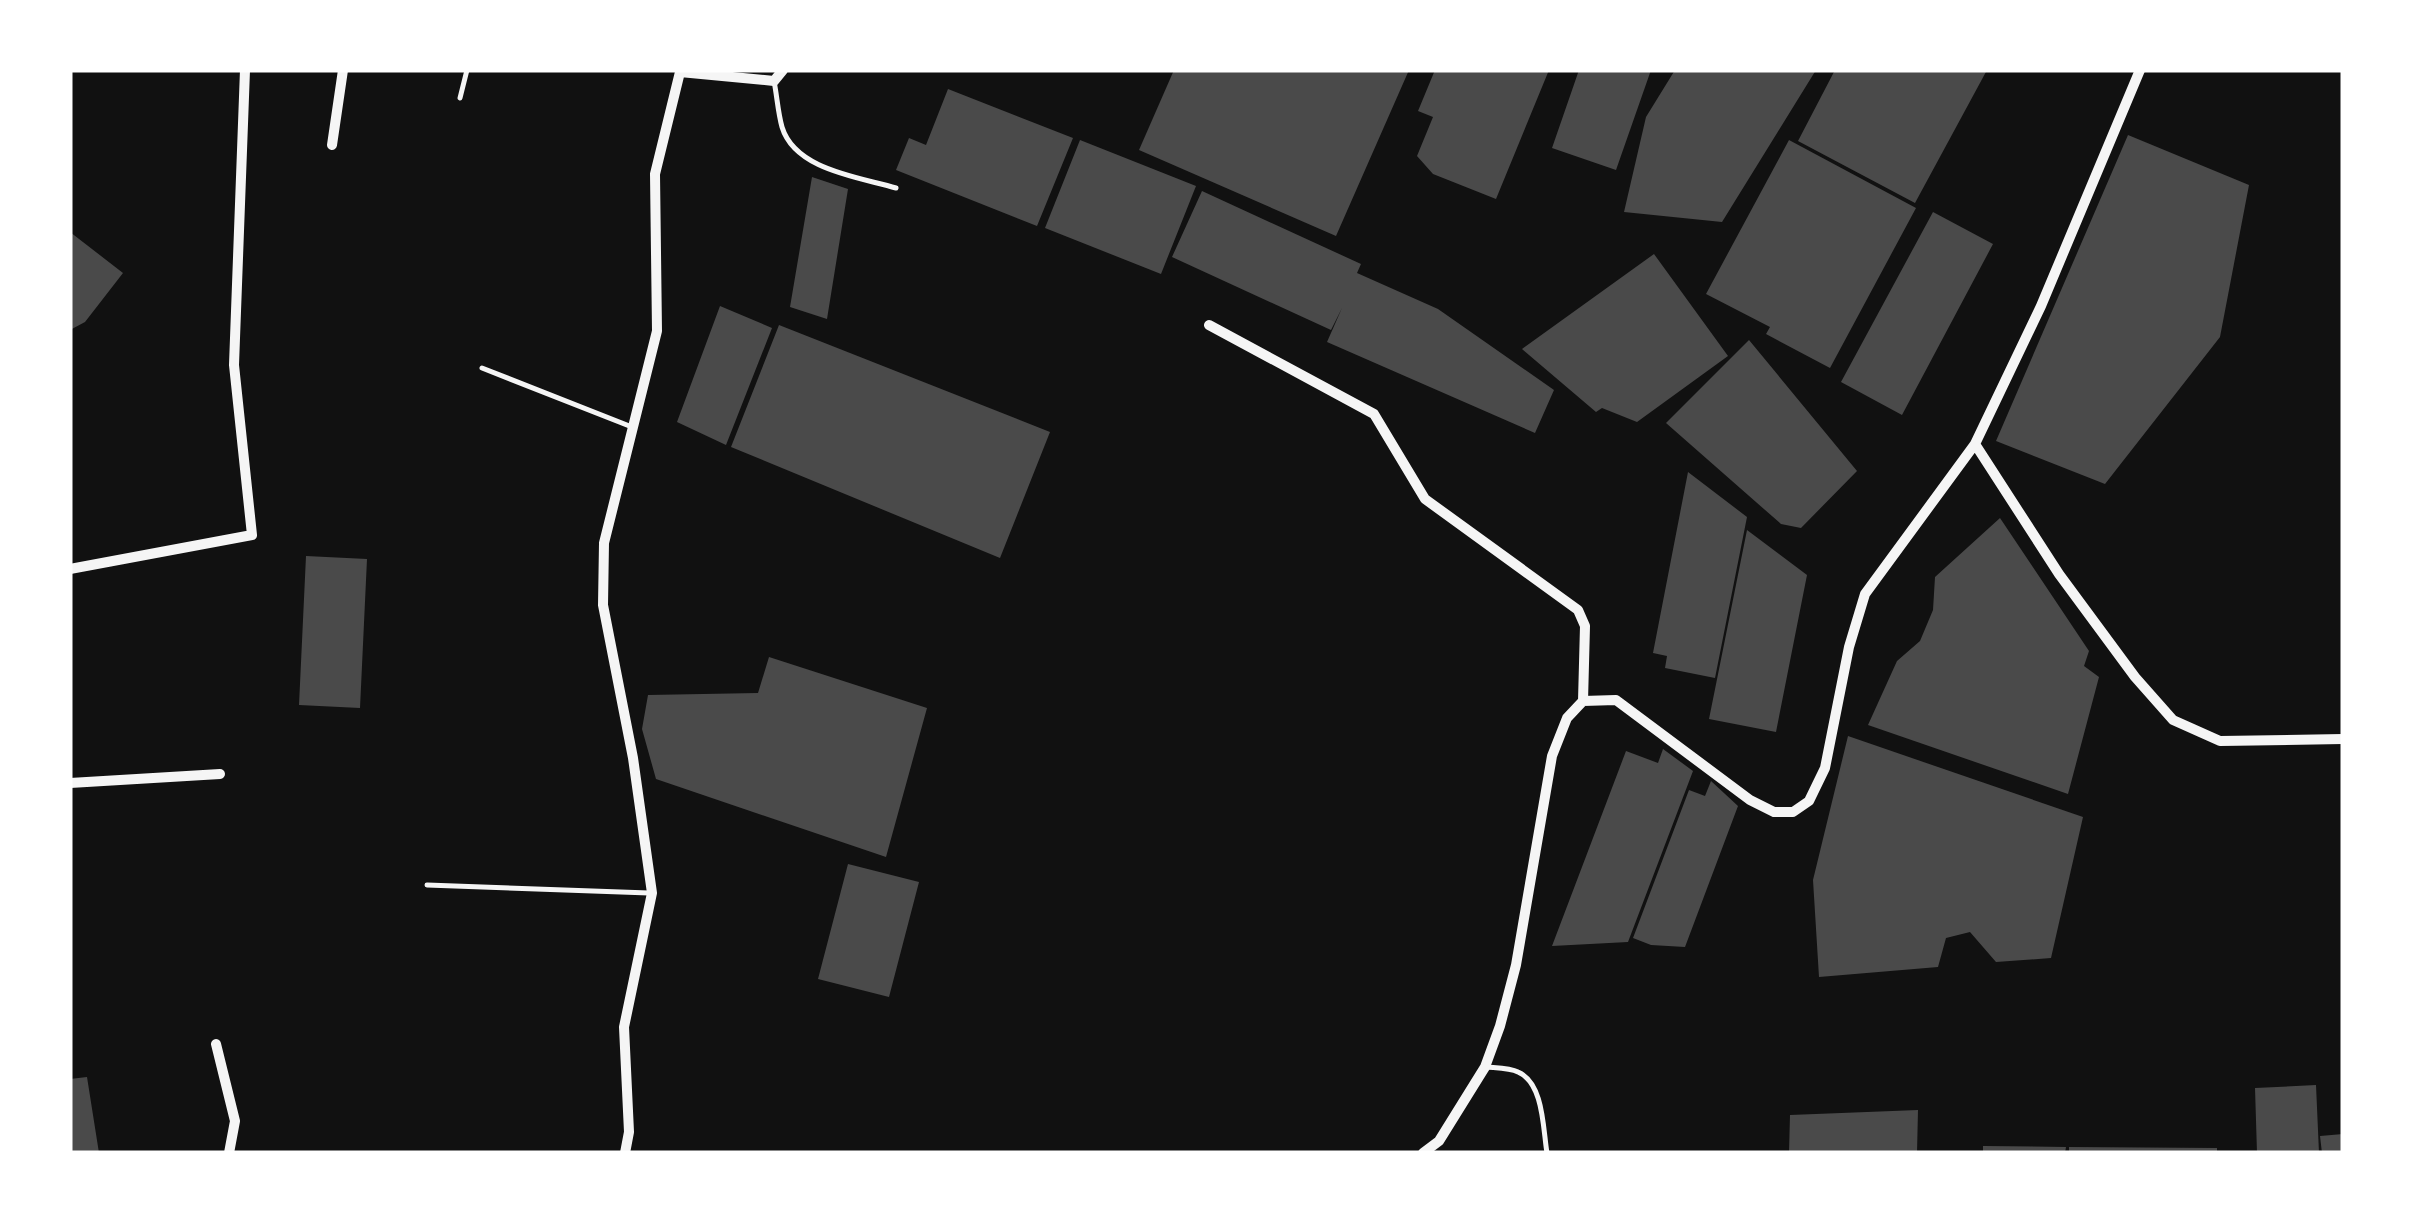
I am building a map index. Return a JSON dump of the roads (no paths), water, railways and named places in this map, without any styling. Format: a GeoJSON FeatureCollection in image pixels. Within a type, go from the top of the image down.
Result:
{"type":"FeatureCollection","features":[{"type":"Feature","properties":{"kind":"street"},"geometry":{"type":"LineString","coordinates":[[70,569],[252,535],[234,364],[245,70]]}},
{"type":"Feature","properties":{"kind":"street"},"geometry":{"type":"LineString","coordinates":[[332,145],[342,70]]}},
{"type":"Feature","properties":{"kind":"street"},"geometry":{"type":"LineString","coordinates":[[625,1153],[629,1132],[624,1027],[652,893],[633,758],[603,606],[604,543],[657,331],[654,174],[678,71],[774,81],[783,70]]}},
{"type":"Feature","properties":{"kind":"street"},"geometry":{"type":"LineString","coordinates":[[1583,700],[1616,700],[1750,800],[1774,812],[1793,812],[1809,801],[1825,768],[1849,647],[1865,594],[1976,444],[2041,306],[2140,70]]}},
{"type":"Feature","properties":{"kind":"street"},"geometry":{"type":"LineString","coordinates":[[1209,325],[1374,414],[1425,499],[1578,610],[1586,626],[1583,700],[1568,718],[1552,756],[1516,965],[1500,1026],[1485,1067],[1439,1141],[1424,1153]]}},
{"type":"Feature","properties":{"kind":"street"},"geometry":{"type":"LineString","coordinates":[[1976,444],[2059,574],[2172,720],[2220,741],[2343,738]]}},
{"type":"Feature","properties":{"kind":"street"},"geometry":{"type":"LineString","coordinates":[[70,783],[220,774]]}},
{"type":"Feature","properties":{"kind":"street"},"geometry":{"type":"LineString","coordinates":[[216,1044],[235,1121],[228,1153]]}},
{"type":"Feature","properties":{"kind":"lane"},"geometry":{"type":"LineString","coordinates":[[460,98],[468,70]]}},
{"type":"Feature","properties":{"kind":"lane"},"geometry":{"type":"LineString","coordinates":[[774,81],[783,129],[802,155],[896,188]]}},
{"type":"Feature","properties":{"kind":"lane"},"geometry":{"type":"LineString","coordinates":[[482,368],[633,427]]}},
{"type":"Feature","properties":{"kind":"lane"},"geometry":{"type":"LineString","coordinates":[[427,885],[652,893]]}},
{"type":"Feature","properties":{"kind":"lane"},"geometry":{"type":"LineString","coordinates":[[1485,1067],[1520,1072],[1532,1084],[1548,1153]]}}]}
